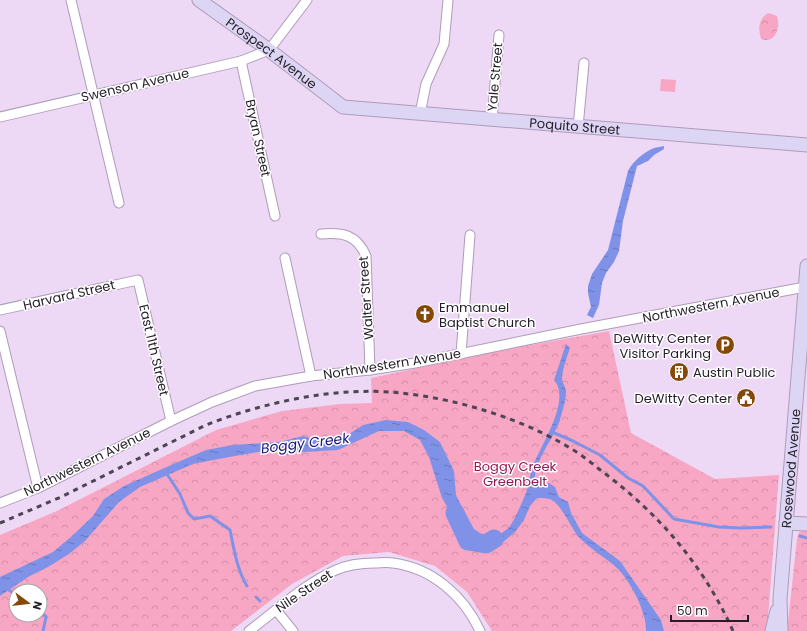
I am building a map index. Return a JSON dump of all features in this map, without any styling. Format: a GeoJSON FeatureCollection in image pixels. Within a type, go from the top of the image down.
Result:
{"type":"FeatureCollection","features":[{"type":"Feature","properties":{"kind":"street"},"geometry":{"type":"LineString","coordinates":[[71,0],[119,203]]}},
{"type":"Feature","properties":{"kind":"street","name":"Prospect Avenue"},"geometry":{"type":"LineString","coordinates":[[199,0],[269,50],[343,108]]}},
{"type":"Feature","properties":{"kind":"street"},"geometry":{"type":"LineString","coordinates":[[269,50],[307,0]]}},
{"type":"Feature","properties":{"kind":"street"},"geometry":{"type":"LineString","coordinates":[[420,114],[426,84],[444,44],[448,0]]}},
{"type":"Feature","properties":{"kind":"street","name":"Yale Street"},"geometry":{"type":"LineString","coordinates":[[492,120],[499,35]]}},
{"type":"Feature","properties":{"kind":"street","name":"Swenson Avenue"},"geometry":{"type":"LineString","coordinates":[[0,117],[241,61],[269,50]]}},
{"type":"Feature","properties":{"kind":"street","name":"Bryan Street"},"geometry":{"type":"LineString","coordinates":[[241,61],[275,216]]}},
{"type":"Feature","properties":{"kind":"street"},"geometry":{"type":"LineString","coordinates":[[578,127],[584,63]]}},
{"type":"Feature","properties":{"kind":"street","name":"Poquito Street"},"geometry":{"type":"LineString","coordinates":[[343,108],[807,146]]}},
{"type":"Feature","properties":{"kind":"street","name":"Walter Street"},"geometry":{"type":"LineString","coordinates":[[321,234],[344,234],[355,240],[362,247],[366,256],[370,370]]}},
{"type":"Feature","properties":{"kind":"street"},"geometry":{"type":"LineString","coordinates":[[461,354],[470,235]]}},
{"type":"Feature","properties":{"kind":"street"},"geometry":{"type":"LineString","coordinates":[[285,258],[311,376]]}},
{"type":"Feature","properties":{"kind":"street","name":"Rosewood Avenue"},"geometry":{"type":"LineString","coordinates":[[781,631],[780,599],[786,522],[803,373],[805,287],[807,266]]}},
{"type":"Feature","properties":{"kind":"street","name":"Harvard Street"},"geometry":{"type":"LineString","coordinates":[[0,310],[138,280]]}},
{"type":"Feature","properties":{"kind":"street","name":"East 11th Street"},"geometry":{"type":"LineString","coordinates":[[138,280],[171,421]]}},
{"type":"Feature","properties":{"kind":"street","name":"Northwestern Avenue"},"geometry":{"type":"LineString","coordinates":[[0,503],[38,488],[212,402],[255,386],[311,376],[370,370],[415,363],[581,329],[805,287]]}},
{"type":"Feature","properties":{"kind":"street"},"geometry":{"type":"LineString","coordinates":[[0,331],[38,488]]}},
{"type":"Feature","properties":{"kind":"street"},"geometry":{"type":"LineString","coordinates":[[786,522],[807,524]]}},
{"type":"Feature","properties":{"kind":"street","name":"Nile Street"},"geometry":{"type":"LineString","coordinates":[[249,631],[313,582],[337,569],[364,563],[392,563],[415,569],[437,580],[458,597],[473,616],[480,631]]}},
{"type":"Feature","properties":{"kind":"street","name":"Rosewood Avenue"},"geometry":{"type":"LineString","coordinates":[[772,631],[780,599]]}},
{"type":"Feature","properties":{"kind":"street"},"geometry":{"type":"LineString","coordinates":[[276,610],[293,631]]}},
{"type":"Feature","properties":{"kind":"green space"},"geometry":{"type":"Polygon","coordinates":[[[768,13],[777,16],[778,25],[776,34],[770,39],[766,40],[761,39],[759,28],[762,18],[768,13]]]}},
{"type":"Feature","properties":{"kind":"green space"},"geometry":{"type":"Polygon","coordinates":[[[661,79],[676,80],[675,92],[660,91],[661,79]]]}},
{"type":"Feature","properties":{"kind":"green space","name":"Boggy Creek Greenbelt"},"geometry":{"type":"Polygon","coordinates":[[[609,331],[631,433],[715,479],[779,475],[767,631],[492,631],[467,592],[435,566],[389,552],[343,556],[292,584],[231,631],[0,631],[0,535],[57,511],[216,430],[282,411],[340,404],[372,403],[371,378],[508,349],[609,331]]]}},
{"type":"Feature","properties":{"kind":"green space"},"geometry":{"type":"Polygon","coordinates":[[[807,531],[807,631],[787,631],[797,539],[799,532],[807,531]]]}},
{"type":"Feature","properties":{"kind":"water"},"geometry":{"type":"Polygon","coordinates":[[[664,146],[664,149],[648,161],[637,166],[623,221],[619,251],[602,283],[599,305],[593,318],[587,315],[591,307],[588,286],[592,274],[608,250],[628,171],[636,160],[643,154],[654,148],[664,146]]]}},
{"type":"Feature","properties":{"kind":"water"},"geometry":{"type":"Polygon","coordinates":[[[566,344],[570,348],[562,378],[566,390],[565,403],[557,428],[540,460],[535,477],[535,486],[549,483],[555,487],[559,497],[568,502],[571,513],[582,533],[620,561],[661,620],[664,631],[646,631],[646,624],[641,607],[624,576],[614,565],[592,549],[577,535],[559,506],[552,500],[547,498],[537,498],[530,506],[524,520],[515,532],[502,543],[483,548],[473,545],[457,524],[442,498],[429,457],[420,440],[404,431],[379,431],[338,450],[287,453],[265,451],[193,464],[140,487],[119,502],[85,541],[69,554],[19,583],[8,583],[8,591],[0,596],[0,577],[53,552],[93,516],[104,499],[124,486],[206,450],[233,445],[279,442],[303,436],[323,442],[346,436],[363,425],[386,420],[408,422],[424,430],[440,442],[454,471],[456,495],[464,511],[474,529],[489,539],[503,532],[510,526],[526,493],[532,469],[557,411],[559,389],[554,380],[566,344]]]}},
{"type":"Feature","properties":{"kind":"waterway"},"geometry":{"type":"LineString","coordinates":[[552,432],[600,455],[628,478],[643,486],[674,519],[719,527],[771,527]]}},
{"type":"Feature","properties":{"kind":"waterway"},"geometry":{"type":"LineString","coordinates":[[165,471],[180,494],[188,513],[194,519],[210,516],[230,530],[238,566],[247,586]]}},
{"type":"Feature","properties":{"kind":"waterway","name":"Boggy Creek"},"geometry":{"type":"LineString","coordinates":[[455,513],[468,541],[486,544],[494,539]]}},
{"type":"Feature","properties":{"kind":"waterway"},"geometry":{"type":"LineString","coordinates":[[800,536],[807,538]]}},
{"type":"Feature","properties":{"kind":"waterway"},"geometry":{"type":"LineString","coordinates":[[0,584],[8,590]]}},
{"type":"Feature","properties":{"kind":"waterway"},"geometry":{"type":"LineString","coordinates":[[256,597],[260,601]]}},
{"type":"Feature","properties":{"kind":"waterway"},"geometry":{"type":"LineString","coordinates":[[43,631],[45,623]]}},
{"type":"Feature","properties":{"kind":"railway"},"geometry":{"type":"LineString","coordinates":[[0,523],[61,497],[206,425],[252,409],[302,398],[352,392],[376,391],[423,396],[469,406],[515,421],[558,441],[585,458],[624,489],[662,524],[694,563],[721,607],[733,631]]}},
{"type":"Feature","properties":{"kind":"place","name":"Emmanuel Baptist Church"},"geometry":{"type":"Point","coordinates":[425,314]}},
{"type":"Feature","properties":{"kind":"place","name":"DeWitty Center Visitor Parking"},"geometry":{"type":"Point","coordinates":[725,345]}},
{"type":"Feature","properties":{"kind":"place","name":"Austin Public"},"geometry":{"type":"Point","coordinates":[679,372]}},
{"type":"Feature","properties":{"kind":"place","name":"DeWitty Center"},"geometry":{"type":"Point","coordinates":[746,398]}}]}
